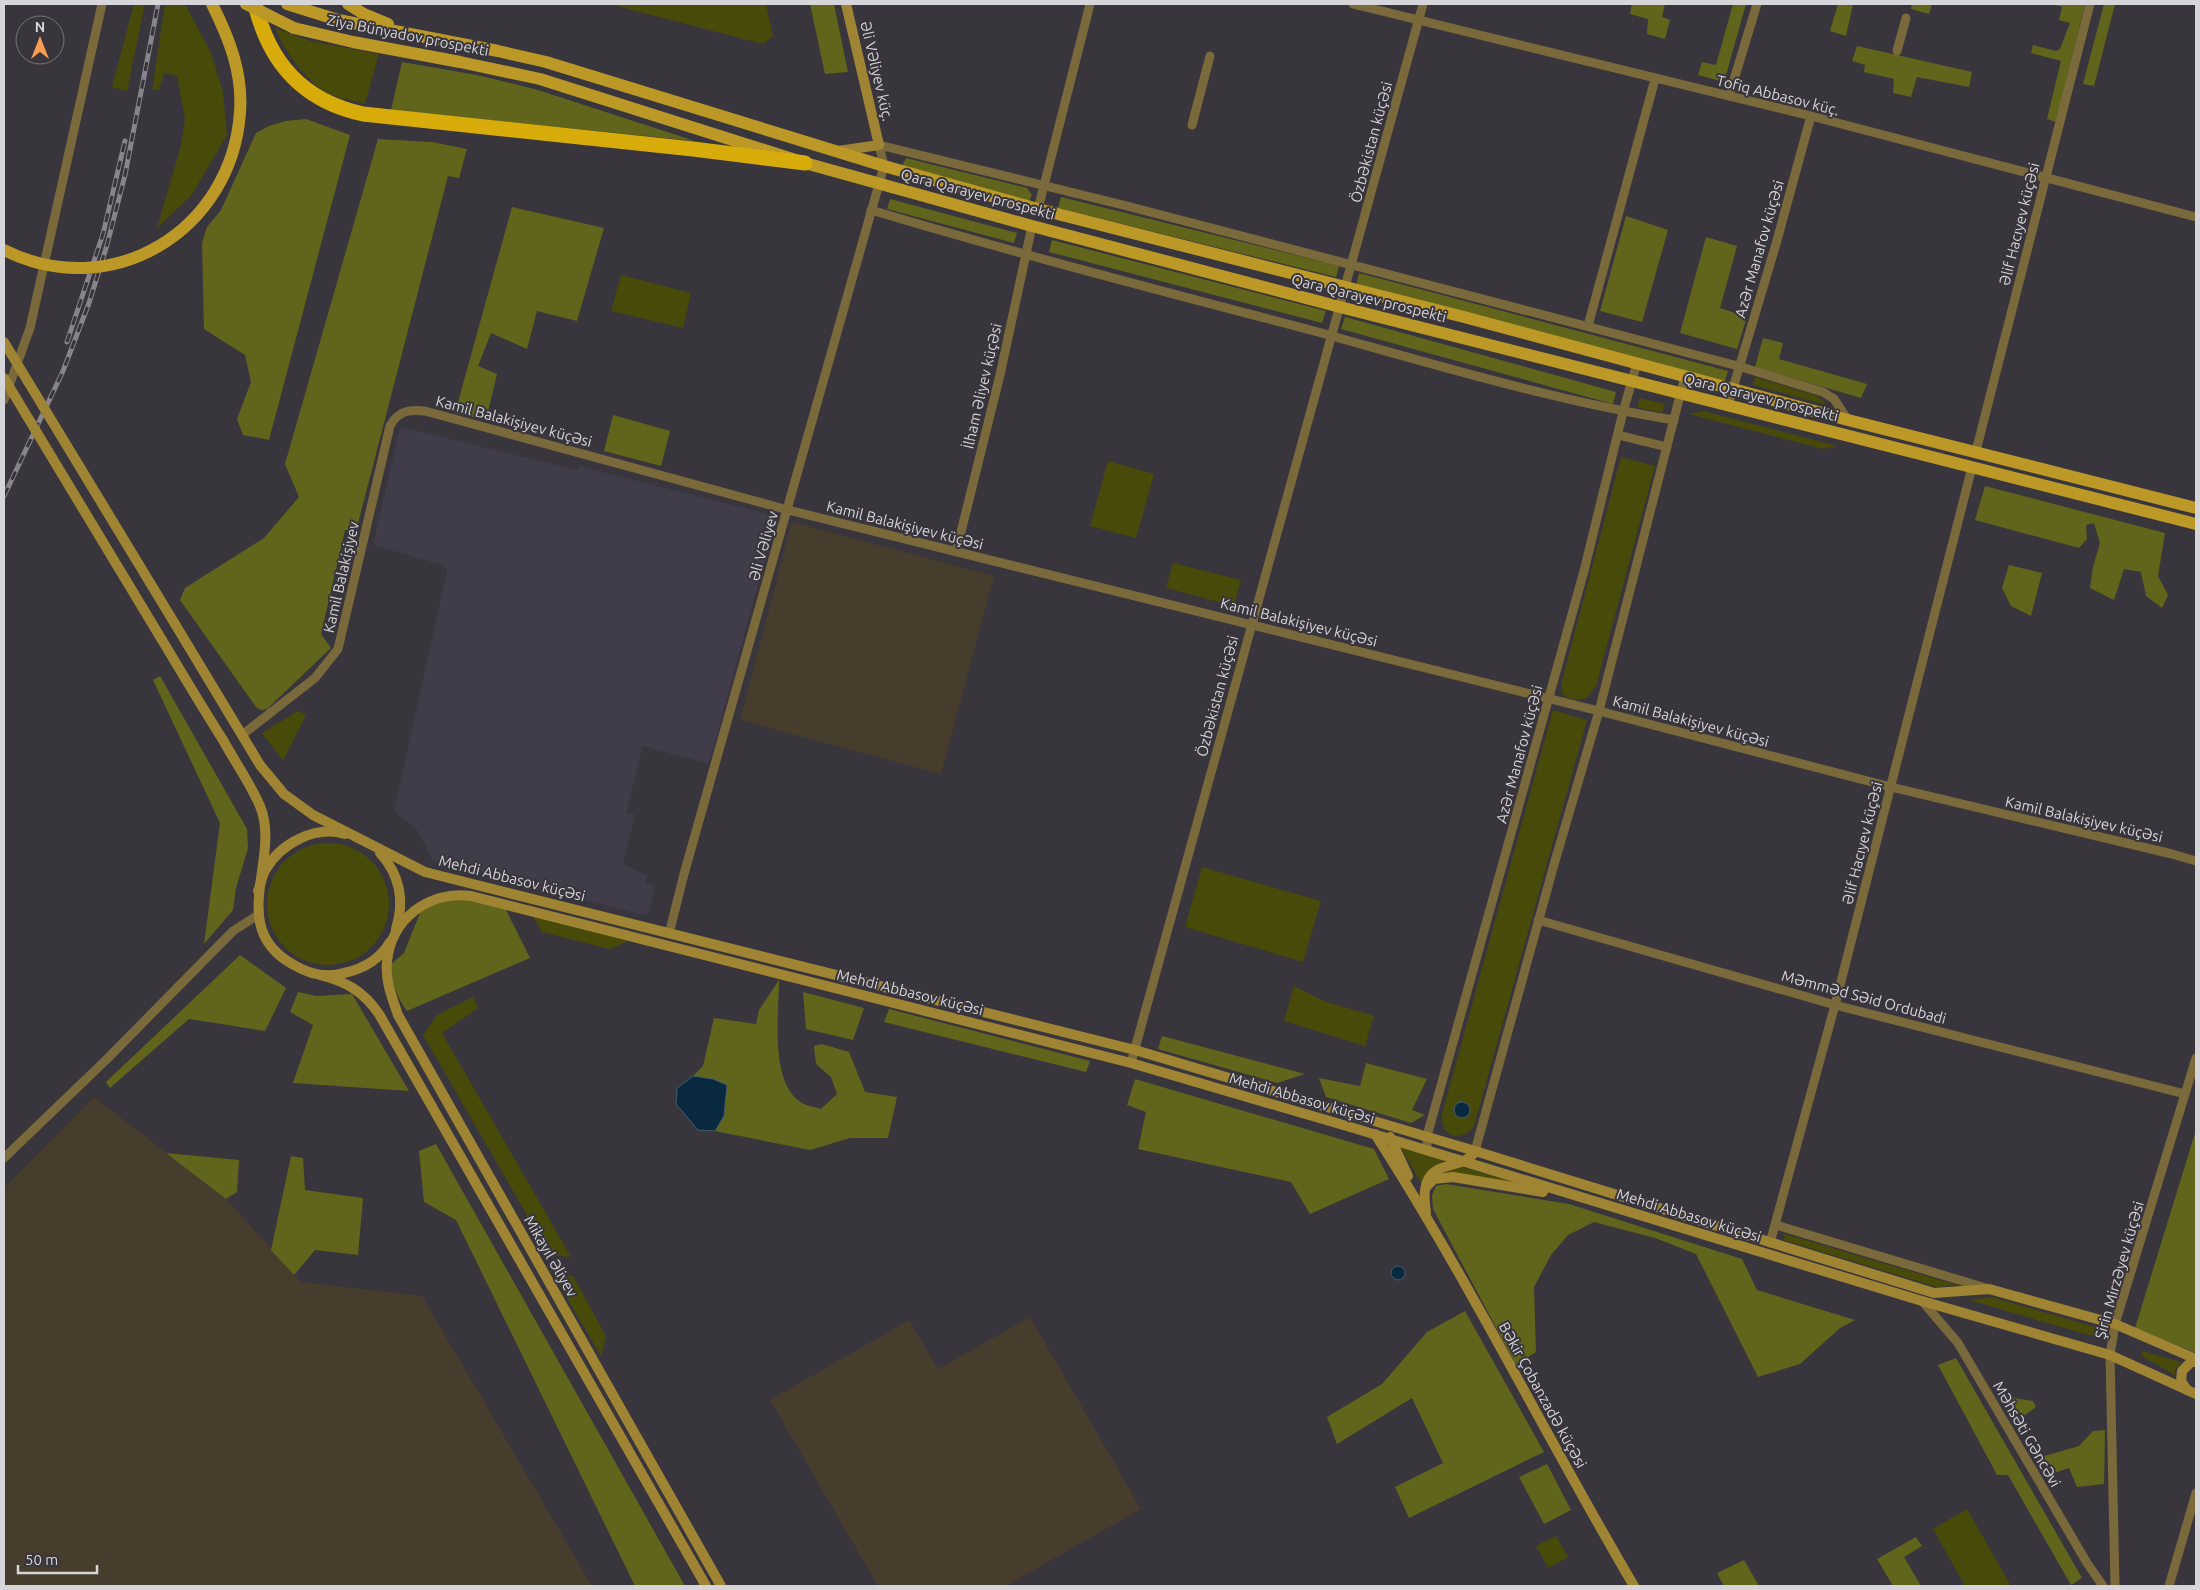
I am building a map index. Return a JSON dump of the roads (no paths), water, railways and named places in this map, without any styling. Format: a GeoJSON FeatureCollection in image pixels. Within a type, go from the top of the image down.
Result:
{"type":"FeatureCollection","features":[{"type":"Feature","properties":{"kind":"highway"},"geometry":{"type":"LineString","coordinates":[[255,4],[266,38],[278,60],[297,82],[333,106],[363,114],[550,133],[805,163]]}},
{"type":"Feature","properties":{"kind":"main road"},"geometry":{"type":"LineString","coordinates":[[4,250],[27,259],[58,266],[78,268],[127,261],[168,242],[192,221],[209,202],[224,176],[232,156],[240,113],[240,95],[233,51],[212,4]]}},
{"type":"Feature","properties":{"kind":"main road","name":"Ziya Bünyadov prospekti"},"geometry":{"type":"LineString","coordinates":[[246,4],[294,28],[322,36],[498,69],[540,79]]}},
{"type":"Feature","properties":{"kind":"main road","name":"Ziya Bünyadov prospekti"},"geometry":{"type":"LineString","coordinates":[[286,4],[338,20],[450,41],[546,62]]}},
{"type":"Feature","properties":{"kind":"main road"},"geometry":{"type":"LineString","coordinates":[[348,4],[379,21],[450,41]]}},
{"type":"Feature","properties":{"kind":"main road","name":"Qara Qarayev prospekti"},"geometry":{"type":"LineString","coordinates":[[546,62],[884,166],[1038,209],[1346,287],[1848,420],[2196,508]]}},
{"type":"Feature","properties":{"kind":"main road","name":"Qara Qarayev prospekti"},"geometry":{"type":"LineString","coordinates":[[540,79],[805,163],[1032,226],[1340,308],[1728,404],[2196,524]]}},
{"type":"Feature","properties":{"kind":"street"},"geometry":{"type":"LineString","coordinates":[[4,400],[30,328],[102,4]]}},
{"type":"Feature","properties":{"kind":"street","name":"Əli Vəliyev küç."},"geometry":{"type":"LineString","coordinates":[[846,4],[879,145]]}},
{"type":"Feature","properties":{"kind":"street"},"geometry":{"type":"LineString","coordinates":[[1038,209],[1090,4]]}},
{"type":"Feature","properties":{"kind":"street","name":"Tofiq Abbasov küç."},"geometry":{"type":"LineString","coordinates":[[1352,4],[1811,116],[2196,217]]}},
{"type":"Feature","properties":{"kind":"street","name":"Özbəkistan küçəsi"},"geometry":{"type":"LineString","coordinates":[[1131,1063],[1423,4]]}},
{"type":"Feature","properties":{"kind":"street"},"geometry":{"type":"LineString","coordinates":[[1729,96],[1757,4]]}},
{"type":"Feature","properties":{"kind":"street","name":"Əlif Hacıyev küçəsi"},"geometry":{"type":"LineString","coordinates":[[1976,451],[2090,4]]}},
{"type":"Feature","properties":{"kind":"street"},"geometry":{"type":"LineString","coordinates":[[1897,51],[1906,18]]}},
{"type":"Feature","properties":{"kind":"street"},"geometry":{"type":"LineString","coordinates":[[1192,125],[1210,56]]}},
{"type":"Feature","properties":{"kind":"street"},"geometry":{"type":"LineString","coordinates":[[1588,326],[1655,78]]}},
{"type":"Feature","properties":{"kind":"street","name":"Azər Manafov küçəsi"},"geometry":{"type":"LineString","coordinates":[[1728,404],[1776,244],[1811,116]]}},
{"type":"Feature","properties":{"kind":"street"},"geometry":{"type":"LineString","coordinates":[[879,145],[884,166]]}},
{"type":"Feature","properties":{"kind":"street"},"geometry":{"type":"LineString","coordinates":[[836,151],[879,145],[1588,326],[1738,366],[1823,392],[1834,399],[1848,420]]}},
{"type":"Feature","properties":{"kind":"street","name":"Əli Vəliyev"},"geometry":{"type":"LineString","coordinates":[[669,934],[684,874],[884,166]]}},
{"type":"Feature","properties":{"kind":"street"},"geometry":{"type":"LineString","coordinates":[[871,210],[1025,255],[1433,365],[1623,412],[1674,420]]}},
{"type":"Feature","properties":{"kind":"street","name":"İlham Əliyev küçəsi"},"geometry":{"type":"LineString","coordinates":[[956,552],[1000,375],[1032,226]]}},
{"type":"Feature","properties":{"kind":"street"},"geometry":{"type":"LineString","coordinates":[[4,342],[267,774],[292,801],[312,815],[362,840],[377,850],[389,863],[397,879],[401,896],[401,914],[396,931],[386,948],[373,961],[357,970],[338,975],[320,975],[286,962],[273,949],[263,933],[258,915],[258,891],[265,837],[261,809],[246,779],[4,378]]}},
{"type":"Feature","properties":{"kind":"street","name":"Azər Manafov küçəsi"},"geometry":{"type":"LineString","coordinates":[[1430,1152],[1426,1142],[1427,1136],[1584,571],[1637,363]]}},
{"type":"Feature","properties":{"kind":"street"},"geometry":{"type":"LineString","coordinates":[[1427,1218],[1424,1196],[1426,1187],[1435,1172],[1470,1157],[1475,1151],[1538,920],[1599,711],[1685,376]]}},
{"type":"Feature","properties":{"kind":"street","name":"Kamil Balakişiyev küçəsi"},"geometry":{"type":"LineString","coordinates":[[397,416],[404,411],[413,409],[425,411],[788,510],[1599,711],[1891,787],[2196,861]]}},
{"type":"Feature","properties":{"kind":"street","name":"Kamil Balakişiyev"},"geometry":{"type":"LineString","coordinates":[[242,735],[316,678],[338,649],[390,426],[397,416]]}},
{"type":"Feature","properties":{"kind":"street"},"geometry":{"type":"LineString","coordinates":[[1618,435],[1667,447]]}},
{"type":"Feature","properties":{"kind":"street","name":"Əlif Hacıyev küçəsi"},"geometry":{"type":"LineString","coordinates":[[1770,1243],[1835,1005],[1972,467]]}},
{"type":"Feature","properties":{"kind":"street"},"geometry":{"type":"LineString","coordinates":[[258,891],[265,870],[279,852],[297,839],[318,832],[326,832],[340,833],[362,840]]}},
{"type":"Feature","properties":{"kind":"street","name":"Mehdi Abbasov küçəsi"},"geometry":{"type":"LineString","coordinates":[[362,840],[425,872],[1135,1050],[1427,1136],[1934,1293],[1944,1294],[1989,1289]]}},
{"type":"Feature","properties":{"kind":"street","name":"Mehdi Abbasov küçəsi"},"geometry":{"type":"LineString","coordinates":[[396,931],[427,902],[456,894],[471,896],[1131,1063],[1375,1134],[1922,1301],[2110,1355],[2192,1392]]}},
{"type":"Feature","properties":{"kind":"street"},"geometry":{"type":"LineString","coordinates":[[4,1158],[107,1059],[234,931],[258,915]]}},
{"type":"Feature","properties":{"kind":"street","name":"Məmməd Səid Ordubadi"},"geometry":{"type":"LineString","coordinates":[[1538,920],[1835,1005],[2185,1094]]}},
{"type":"Feature","properties":{"kind":"street","name":"Mikayıl Əliyev"},"geometry":{"type":"LineString","coordinates":[[396,931],[390,948],[387,972],[389,989],[398,1015],[721,1586]]}},
{"type":"Feature","properties":{"kind":"street","name":"Mikayıl Əliyev"},"geometry":{"type":"LineString","coordinates":[[320,975],[341,980],[352,986],[367,998],[379,1014],[706,1586]]}},
{"type":"Feature","properties":{"kind":"street","name":"Şirin Mirzəyev küçəsi"},"geometry":{"type":"LineString","coordinates":[[2115,1586],[2110,1355],[2115,1324],[2196,1058]]}},
{"type":"Feature","properties":{"kind":"street"},"geometry":{"type":"LineString","coordinates":[[1383,1123],[1427,1218]]}},
{"type":"Feature","properties":{"kind":"street"},"geometry":{"type":"LineString","coordinates":[[1375,1134],[1427,1218]]}},
{"type":"Feature","properties":{"kind":"street"},"geometry":{"type":"LineString","coordinates":[[1426,1187],[1434,1179],[1453,1177],[1583,1198]]}},
{"type":"Feature","properties":{"kind":"street","name":"Bəkir Çobanzadə küçəsi"},"geometry":{"type":"LineString","coordinates":[[1427,1218],[1556,1452],[1634,1586]]}},
{"type":"Feature","properties":{"kind":"street","name":"Mehdi Abbasov küçəsi"},"geometry":{"type":"LineString","coordinates":[[1776,1225],[1989,1289],[2115,1324],[2196,1360]]}},
{"type":"Feature","properties":{"kind":"street","name":"Məhsəti Gəncəvi"},"geometry":{"type":"LineString","coordinates":[[1922,1301],[1958,1343],[2087,1564],[2103,1586]]}},
{"type":"Feature","properties":{"kind":"street"},"geometry":{"type":"LineString","coordinates":[[2192,1392],[2181,1381],[2182,1371],[2191,1362],[2196,1360]]}},
{"type":"Feature","properties":{"kind":"street"},"geometry":{"type":"LineString","coordinates":[[2169,1586],[2196,1493]]}},
{"type":"Feature","properties":{"kind":"water"},"geometry":{"type":"Polygon","coordinates":[[[693,1076],[713,1079],[727,1085],[724,1116],[715,1131],[698,1130],[676,1104],[677,1088],[693,1076]]]}},
{"type":"Feature","properties":{"kind":"water"},"geometry":{"type":"Polygon","coordinates":[[[1462,1102],[1468,1104],[1470,1110],[1468,1116],[1462,1118],[1456,1116],[1454,1110],[1456,1104],[1462,1102]]]}},
{"type":"Feature","properties":{"kind":"water"},"geometry":{"type":"Polygon","coordinates":[[[1395,1266],[1401,1266],[1405,1273],[1401,1280],[1395,1280],[1391,1276],[1391,1270],[1395,1266]]]}},
{"type":"Feature","properties":{"kind":"railway"},"geometry":{"type":"LineString","coordinates":[[4,496],[63,371],[89,303],[107,245],[125,175],[158,4]]}},
{"type":"Feature","properties":{"kind":"railway"},"geometry":{"type":"LineString","coordinates":[[67,342],[103,234],[125,141]]}}]}
